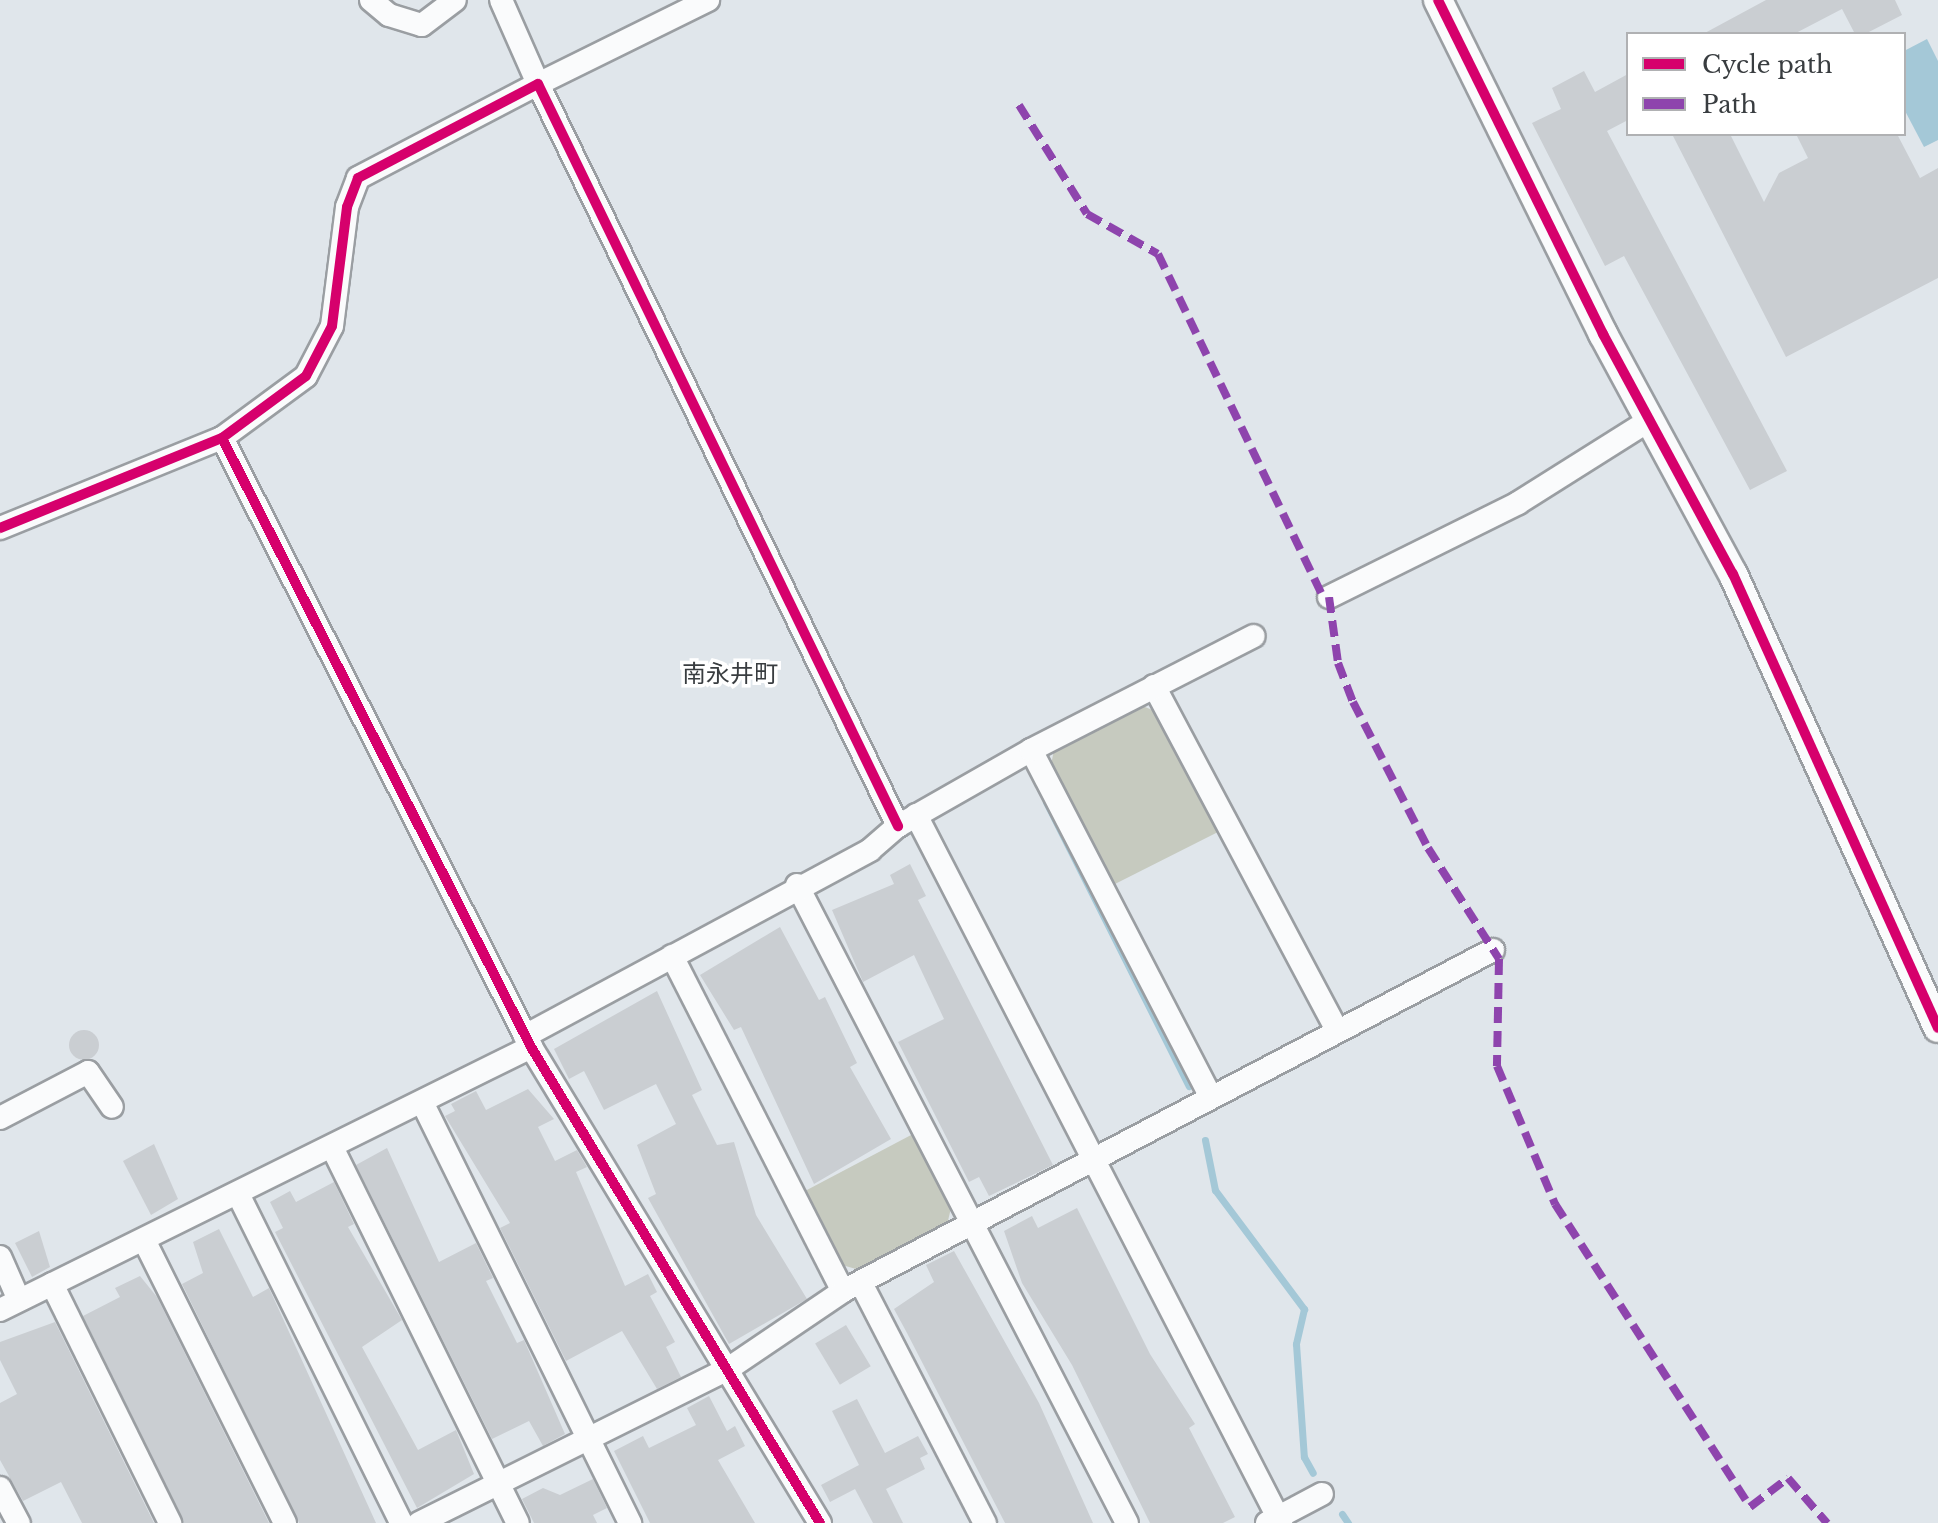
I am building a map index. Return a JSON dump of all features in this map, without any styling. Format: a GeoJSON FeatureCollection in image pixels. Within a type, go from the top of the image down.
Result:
{"type":"FeatureCollection","features":[{"type":"Feature","properties":{"kind":"street"},"geometry":{"type":"LineString","coordinates":[[371,0],[389,15],[422,25],[455,0]]}},
{"type":"Feature","properties":{"kind":"street"},"geometry":{"type":"LineString","coordinates":[[501,0],[538,84],[907,820],[1094,1161],[1275,1521],[1322,1494]]}},
{"type":"Feature","properties":{"kind":"street"},"geometry":{"type":"LineString","coordinates":[[0,528],[222,438],[306,376],[332,326],[347,207],[358,178],[708,0]]}},
{"type":"Feature","properties":{"kind":"street"},"geometry":{"type":"LineString","coordinates":[[1438,0],[1603,334],[1733,574],[1938,1028]]}},
{"type":"Feature","properties":{"kind":"street"},"geometry":{"type":"LineString","coordinates":[[1329,597],[1518,503],[1637,428]]}},
{"type":"Feature","properties":{"kind":"street"},"geometry":{"type":"LineString","coordinates":[[222,438],[528,1042],[820,1523]]}},
{"type":"Feature","properties":{"kind":"street"},"geometry":{"type":"LineString","coordinates":[[0,1257],[9,1305],[238,1194],[422,1102],[797,885],[870,850],[907,820],[1031,750],[1254,636]]}},
{"type":"Feature","properties":{"kind":"street"},"geometry":{"type":"LineString","coordinates":[[1154,686],[1337,1030]]}},
{"type":"Feature","properties":{"kind":"street"},"geometry":{"type":"LineString","coordinates":[[1031,750],[1211,1097]]}},
{"type":"Feature","properties":{"kind":"street"},"geometry":{"type":"LineString","coordinates":[[797,885],[1127,1523]]}},
{"type":"Feature","properties":{"kind":"street"},"geometry":{"type":"LineString","coordinates":[[419,1523],[728,1369],[852,1287],[1493,950]]}},
{"type":"Feature","properties":{"kind":"street"},"geometry":{"type":"LineString","coordinates":[[672,956],[985,1523]]}},
{"type":"Feature","properties":{"kind":"street"},"geometry":{"type":"LineString","coordinates":[[0,1118],[88,1072],[112,1107]]}},
{"type":"Feature","properties":{"kind":"street"},"geometry":{"type":"LineString","coordinates":[[422,1102],[630,1523]]}},
{"type":"Feature","properties":{"kind":"street"},"geometry":{"type":"LineString","coordinates":[[332,1147],[518,1523]]}},
{"type":"Feature","properties":{"kind":"street"},"geometry":{"type":"LineString","coordinates":[[238,1194],[401,1523]]}},
{"type":"Feature","properties":{"kind":"street"},"geometry":{"type":"LineString","coordinates":[[144,1240],[285,1523]]}},
{"type":"Feature","properties":{"kind":"street"},"geometry":{"type":"LineString","coordinates":[[52,1284],[170,1523]]}},
{"type":"Feature","properties":{"kind":"street"},"geometry":{"type":"LineString","coordinates":[[0,1488],[19,1523]]}},
{"type":"Feature","properties":{"kind":"shaded area"},"geometry":{"type":"Polygon","coordinates":[[[1140,705],[1155,711],[1218,832],[1113,885],[1051,765],[1054,750],[1140,705]]]}},
{"type":"Feature","properties":{"kind":"shaded area"},"geometry":{"type":"Polygon","coordinates":[[[913,1134],[951,1208],[947,1225],[863,1271],[842,1265],[805,1191],[913,1134]]]}},
{"type":"Feature","properties":{"kind":"water"},"geometry":{"type":"Polygon","coordinates":[[[1927,39],[1938,61],[1938,140],[1924,147],[1906,113],[1906,50],[1927,39]]]}},
{"type":"Feature","properties":{"kind":"building"},"geometry":{"type":"Polygon","coordinates":[[[1766,0],[1895,0],[1902,15],[1869,32],[1854,32],[1842,9],[1798,32],[1707,32],[1766,0]]]}},
{"type":"Feature","properties":{"kind":"building"},"geometry":{"type":"Polygon","coordinates":[[[1584,71],[1595,92],[1626,75],[1626,121],[1607,131],[1787,471],[1750,490],[1624,256],[1605,266],[1532,123],[1561,109],[1552,88],[1584,71]]]}},
{"type":"Feature","properties":{"kind":"building"},"geometry":{"type":"Polygon","coordinates":[[[1673,136],[1731,136],[1764,202],[1779,173],[1808,158],[1797,136],[1898,136],[1920,178],[1938,168],[1938,278],[1786,357],[1673,136]]]}},
{"type":"Feature","properties":{"kind":"building"},"geometry":{"type":"Polygon","coordinates":[[[910,864],[926,896],[918,900],[1053,1165],[989,1196],[979,1177],[969,1182],[898,1042],[944,1019],[914,955],[863,982],[832,910],[894,884],[890,875],[910,864]]]}},
{"type":"Feature","properties":{"kind":"building"},"geometry":{"type":"Polygon","coordinates":[[[780,927],[819,1000],[825,997],[857,1063],[850,1067],[891,1139],[814,1184],[741,1027],[734,1030],[700,975],[780,927]]]}},
{"type":"Feature","properties":{"kind":"building"},"geometry":{"type":"Polygon","coordinates":[[[657,991],[702,1090],[692,1095],[717,1145],[734,1142],[756,1215],[807,1299],[729,1344],[648,1198],[656,1194],[637,1145],[676,1124],[656,1084],[604,1110],[584,1071],[569,1079],[554,1049],[657,991]]]}},
{"type":"Feature","properties":{"kind":"building"},"geometry":{"type":"Polygon","coordinates":[[[84,1030],[90,1031],[98,1039],[98,1051],[90,1059],[84,1060],[78,1059],[70,1051],[69,1045],[70,1039],[78,1031],[84,1030]]]}},
{"type":"Feature","properties":{"kind":"building"},"geometry":{"type":"Polygon","coordinates":[[[528,1089],[554,1119],[538,1127],[555,1161],[577,1150],[587,1167],[576,1172],[625,1286],[648,1274],[657,1292],[650,1296],[675,1342],[666,1347],[681,1377],[657,1389],[622,1331],[566,1361],[500,1228],[510,1223],[445,1116],[455,1111],[451,1104],[476,1091],[486,1110],[528,1089]]]}},
{"type":"Feature","properties":{"kind":"building"},"geometry":{"type":"Polygon","coordinates":[[[154,1144],[178,1199],[151,1215],[123,1161],[154,1144]]]}},
{"type":"Feature","properties":{"kind":"building"},"geometry":{"type":"Polygon","coordinates":[[[387,1148],[439,1262],[476,1243],[493,1278],[486,1281],[517,1343],[524,1340],[565,1434],[543,1446],[529,1421],[492,1439],[356,1165],[387,1148]]]}},
{"type":"Feature","properties":{"kind":"building"},"geometry":{"type":"Polygon","coordinates":[[[334,1182],[354,1224],[348,1227],[402,1320],[362,1347],[418,1450],[456,1430],[474,1474],[417,1508],[275,1232],[283,1228],[270,1202],[290,1191],[296,1202],[334,1182]]]}},
{"type":"Feature","properties":{"kind":"building"},"geometry":{"type":"Polygon","coordinates":[[[1077,1208],[1150,1354],[1195,1424],[1189,1428],[1235,1517],[1223,1523],[1150,1523],[1072,1365],[1022,1283],[1004,1231],[1032,1216],[1038,1228],[1077,1208]]]}},
{"type":"Feature","properties":{"kind":"building"},"geometry":{"type":"Polygon","coordinates":[[[219,1229],[253,1297],[269,1288],[376,1523],[299,1523],[182,1284],[203,1273],[193,1242],[219,1229]]]}},
{"type":"Feature","properties":{"kind":"building"},"geometry":{"type":"Polygon","coordinates":[[[39,1231],[50,1267],[32,1277],[15,1243],[39,1231]]]}},
{"type":"Feature","properties":{"kind":"building"},"geometry":{"type":"Polygon","coordinates":[[[954,1251],[1039,1403],[1093,1523],[1005,1523],[894,1309],[934,1282],[926,1265],[954,1251]]]}},
{"type":"Feature","properties":{"kind":"building"},"geometry":{"type":"Polygon","coordinates":[[[140,1276],[157,1297],[269,1523],[184,1523],[83,1316],[120,1297],[115,1288],[140,1276]]]}},
{"type":"Feature","properties":{"kind":"building"},"geometry":{"type":"Polygon","coordinates":[[[55,1322],[154,1523],[82,1523],[61,1482],[23,1501],[0,1460],[0,1403],[17,1394],[0,1360],[0,1342],[55,1322]]]}},
{"type":"Feature","properties":{"kind":"building"},"geometry":{"type":"Polygon","coordinates":[[[846,1325],[871,1366],[840,1385],[815,1344],[846,1325]]]}},
{"type":"Feature","properties":{"kind":"building"},"geometry":{"type":"Polygon","coordinates":[[[709,1396],[727,1431],[735,1426],[745,1446],[718,1460],[755,1523],[650,1523],[614,1451],[643,1436],[649,1448],[696,1425],[687,1408],[709,1396]]]}},
{"type":"Feature","properties":{"kind":"building"},"geometry":{"type":"Polygon","coordinates":[[[857,1399],[885,1453],[918,1436],[928,1454],[920,1458],[925,1469],[886,1489],[903,1523],[873,1523],[855,1489],[830,1502],[821,1485],[859,1465],[832,1411],[857,1399]]]}},
{"type":"Feature","properties":{"kind":"building"},"geometry":{"type":"Polygon","coordinates":[[[593,1479],[607,1508],[593,1515],[597,1523],[534,1523],[522,1499],[543,1488],[560,1495],[593,1479]]]}},
{"type":"Feature","properties":{"kind":"waterway"},"geometry":{"type":"LineString","coordinates":[[1046,802],[1189,1086]]}},
{"type":"Feature","properties":{"kind":"waterway"},"geometry":{"type":"LineString","coordinates":[[1205,1140],[1215,1190],[1304,1309],[1296,1344],[1304,1457],[1313,1473]]}},
{"type":"Feature","properties":{"kind":"waterway"},"geometry":{"type":"LineString","coordinates":[[1342,1514],[1348,1523]]}},
{"type":"Feature","properties":{"kind":"marked path"},"geometry":{"type":"LineString","coordinates":[[1019,105],[1087,214],[1158,254],[1324,599]]}},
{"type":"Feature","properties":{"kind":"marked path"},"geometry":{"type":"LineString","coordinates":[[1329,597],[1338,663],[1353,702],[1428,848],[1499,959],[1497,1066],[1555,1204],[1750,1507],[1788,1478],[1827,1523]]}},
{"type":"Feature","properties":{"kind":"cycle path"},"geometry":{"type":"LineString","coordinates":[[1438,0],[1603,334],[1733,574],[1938,1028]]}},
{"type":"Feature","properties":{"kind":"cycle path"},"geometry":{"type":"LineString","coordinates":[[0,528],[222,438],[306,376],[332,326],[347,207],[358,178],[538,84],[898,826]]}},
{"type":"Feature","properties":{"kind":"cycle path"},"geometry":{"type":"LineString","coordinates":[[222,438],[531,1047],[820,1523]]}},
{"type":"Feature","properties":{"kind":"district","name":"南永井町"},"geometry":{"type":"Point","coordinates":[730,674]}}]}
